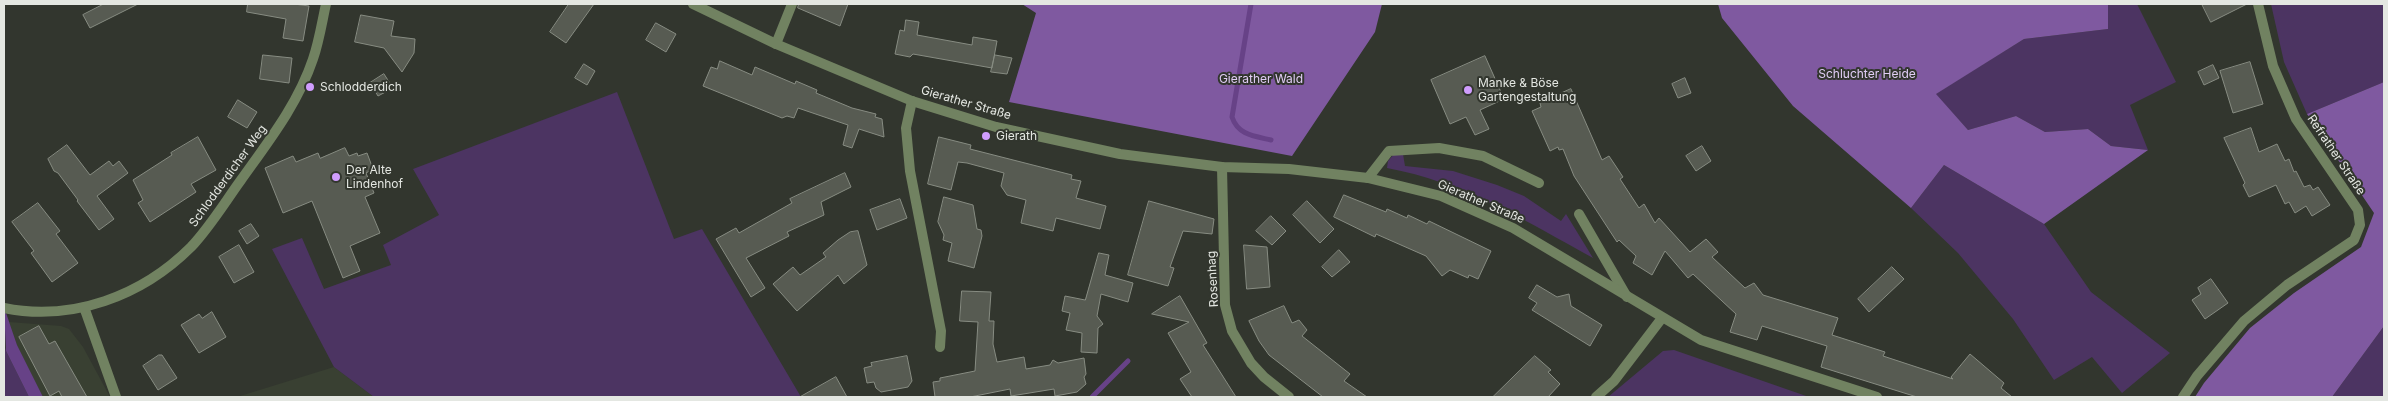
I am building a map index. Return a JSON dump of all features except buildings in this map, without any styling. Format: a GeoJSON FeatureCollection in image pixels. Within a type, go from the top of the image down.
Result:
{"type":"FeatureCollection","features":[{"type":"Feature","properties":{"kind":"street","name":"Schlodderdicher Weg"},"geometry":{"type":"LineString","coordinates":[[6,309],[35,313],[62,312],[84,308],[116,298],[168,267],[192,245],[276,132],[302,87],[313,59],[326,4]]}},
{"type":"Feature","properties":{"kind":"street","name":"Gierather Straße"},"geometry":{"type":"LineString","coordinates":[[693,4],[776,44],[912,101],[996,127],[1120,154],[1222,167],[1289,169],[1368,178],[1441,196],[1513,228],[1628,298],[1702,340],[1877,397]]}},
{"type":"Feature","properties":{"kind":"street"},"geometry":{"type":"LineString","coordinates":[[776,44],[792,4]]}},
{"type":"Feature","properties":{"kind":"street","name":"Refrather Straße"},"geometry":{"type":"LineString","coordinates":[[2183,397],[2197,376],[2244,321],[2287,285],[2354,240],[2360,225],[2358,210],[2296,119],[2273,66],[2258,4]]}},
{"type":"Feature","properties":{"kind":"street"},"geometry":{"type":"LineString","coordinates":[[912,101],[906,128],[910,171],[942,330],[940,348]]}},
{"type":"Feature","properties":{"kind":"street"},"geometry":{"type":"LineString","coordinates":[[1368,178],[1389,151],[1439,148],[1483,156],[1539,184]]}},
{"type":"Feature","properties":{"kind":"street","name":"Rosenhag"},"geometry":{"type":"LineString","coordinates":[[1222,167],[1225,305],[1232,331],[1251,363],[1264,377],[1289,397]]}},
{"type":"Feature","properties":{"kind":"street","name":"Gierather Straße"},"geometry":{"type":"LineString","coordinates":[[1579,214],[1628,298]]}},
{"type":"Feature","properties":{"kind":"street"},"geometry":{"type":"LineString","coordinates":[[84,308],[116,397]]}},
{"type":"Feature","properties":{"kind":"street"},"geometry":{"type":"LineString","coordinates":[[1596,397],[1614,380],[1662,318]]}},
{"type":"Feature","properties":{"kind":"shaded area"},"geometry":{"type":"Polygon","coordinates":[[[2108,4],[2137,4],[2176,82],[2130,105],[2148,150],[2111,146],[2088,129],[2045,132],[2016,116],[1968,130],[1935,94],[2024,39],[2108,29],[2108,4]]]}},
{"type":"Feature","properties":{"kind":"shaded area"},"geometry":{"type":"Polygon","coordinates":[[[2271,4],[2384,4],[2384,82],[2307,114],[2284,62],[2271,4]]]}},
{"type":"Feature","properties":{"kind":"shaded area"},"geometry":{"type":"Polygon","coordinates":[[[617,92],[674,239],[702,229],[801,397],[374,397],[334,367],[272,249],[302,238],[324,289],[391,265],[383,245],[439,215],[413,169],[617,92]]]}},
{"type":"Feature","properties":{"kind":"shaded area"},"geometry":{"type":"Polygon","coordinates":[[[1394,154],[1403,154],[1405,166],[1453,171],[1497,185],[1524,196],[1561,221],[1566,214],[1593,258],[1493,204],[1468,193],[1415,174],[1387,168],[1388,161],[1394,154]]]}},
{"type":"Feature","properties":{"kind":"shaded area"},"geometry":{"type":"Polygon","coordinates":[[[1944,165],[2044,224],[2091,292],[2170,353],[2122,393],[2092,357],[2054,380],[2013,319],[1958,253],[1911,208],[1944,165]]]}},
{"type":"Feature","properties":{"kind":"shaded area"},"geometry":{"type":"Polygon","coordinates":[[[4,307],[17,345],[43,397],[29,397],[6,351],[4,307]]]}},
{"type":"Feature","properties":{"kind":"shaded area"},"geometry":{"type":"Polygon","coordinates":[[[9,322],[61,326],[69,329],[83,347],[110,397],[43,397],[17,345],[9,322]]]}},
{"type":"Feature","properties":{"kind":"shaded area"},"geometry":{"type":"Polygon","coordinates":[[[2384,326],[2384,397],[2332,397],[2384,326]]]}},
{"type":"Feature","properties":{"kind":"shaded area"},"geometry":{"type":"Polygon","coordinates":[[[4,344],[6,351],[29,397],[4,397],[4,344]]]}},
{"type":"Feature","properties":{"kind":"shaded area"},"geometry":{"type":"Polygon","coordinates":[[[1674,350],[1809,397],[1608,397],[1663,351],[1674,350]]]}},
{"type":"Feature","properties":{"kind":"shaded area"},"geometry":{"type":"Polygon","coordinates":[[[334,367],[374,397],[237,397],[334,367]]]}},
{"type":"Feature","properties":{"kind":"green space","name":"Gierather Wald"},"geometry":{"type":"Polygon","coordinates":[[[1022,4],[1382,4],[1375,32],[1292,156],[1009,102],[1036,13],[1022,4]]]}},
{"type":"Feature","properties":{"kind":"green space","name":"Schluchter Heide"},"geometry":{"type":"Polygon","coordinates":[[[1718,4],[2108,4],[2108,29],[2024,39],[1936,94],[1968,130],[2016,116],[2045,132],[2088,129],[2111,146],[2148,150],[2044,224],[1944,165],[1911,208],[1793,106],[1722,18],[1718,4]]]}},
{"type":"Feature","properties":{"kind":"green space"},"geometry":{"type":"Polygon","coordinates":[[[2384,82],[2384,326],[2332,397],[2195,397],[2204,383],[2250,328],[2294,293],[2361,247],[2374,213],[2307,114],[2384,82]]]}},
{"type":"Feature","properties":{"kind":"waterway"},"geometry":{"type":"LineString","coordinates":[[1251,4],[1232,117],[1238,128],[1247,134],[1271,140]]}},
{"type":"Feature","properties":{"kind":"waterway"},"geometry":{"type":"LineString","coordinates":[[1092,397],[1128,361]]}},
{"type":"Feature","properties":{"kind":"place","name":"Schlodderdich"},"geometry":{"type":"Point","coordinates":[310,87]}},
{"type":"Feature","properties":{"kind":"place","name":"Manke & Böse Gartengestaltung"},"geometry":{"type":"Point","coordinates":[1468,90]}},
{"type":"Feature","properties":{"kind":"place","name":"Gierath"},"geometry":{"type":"Point","coordinates":[986,136]}},
{"type":"Feature","properties":{"kind":"place","name":"Der Alte Lindenhof"},"geometry":{"type":"Point","coordinates":[336,177]}}]}
